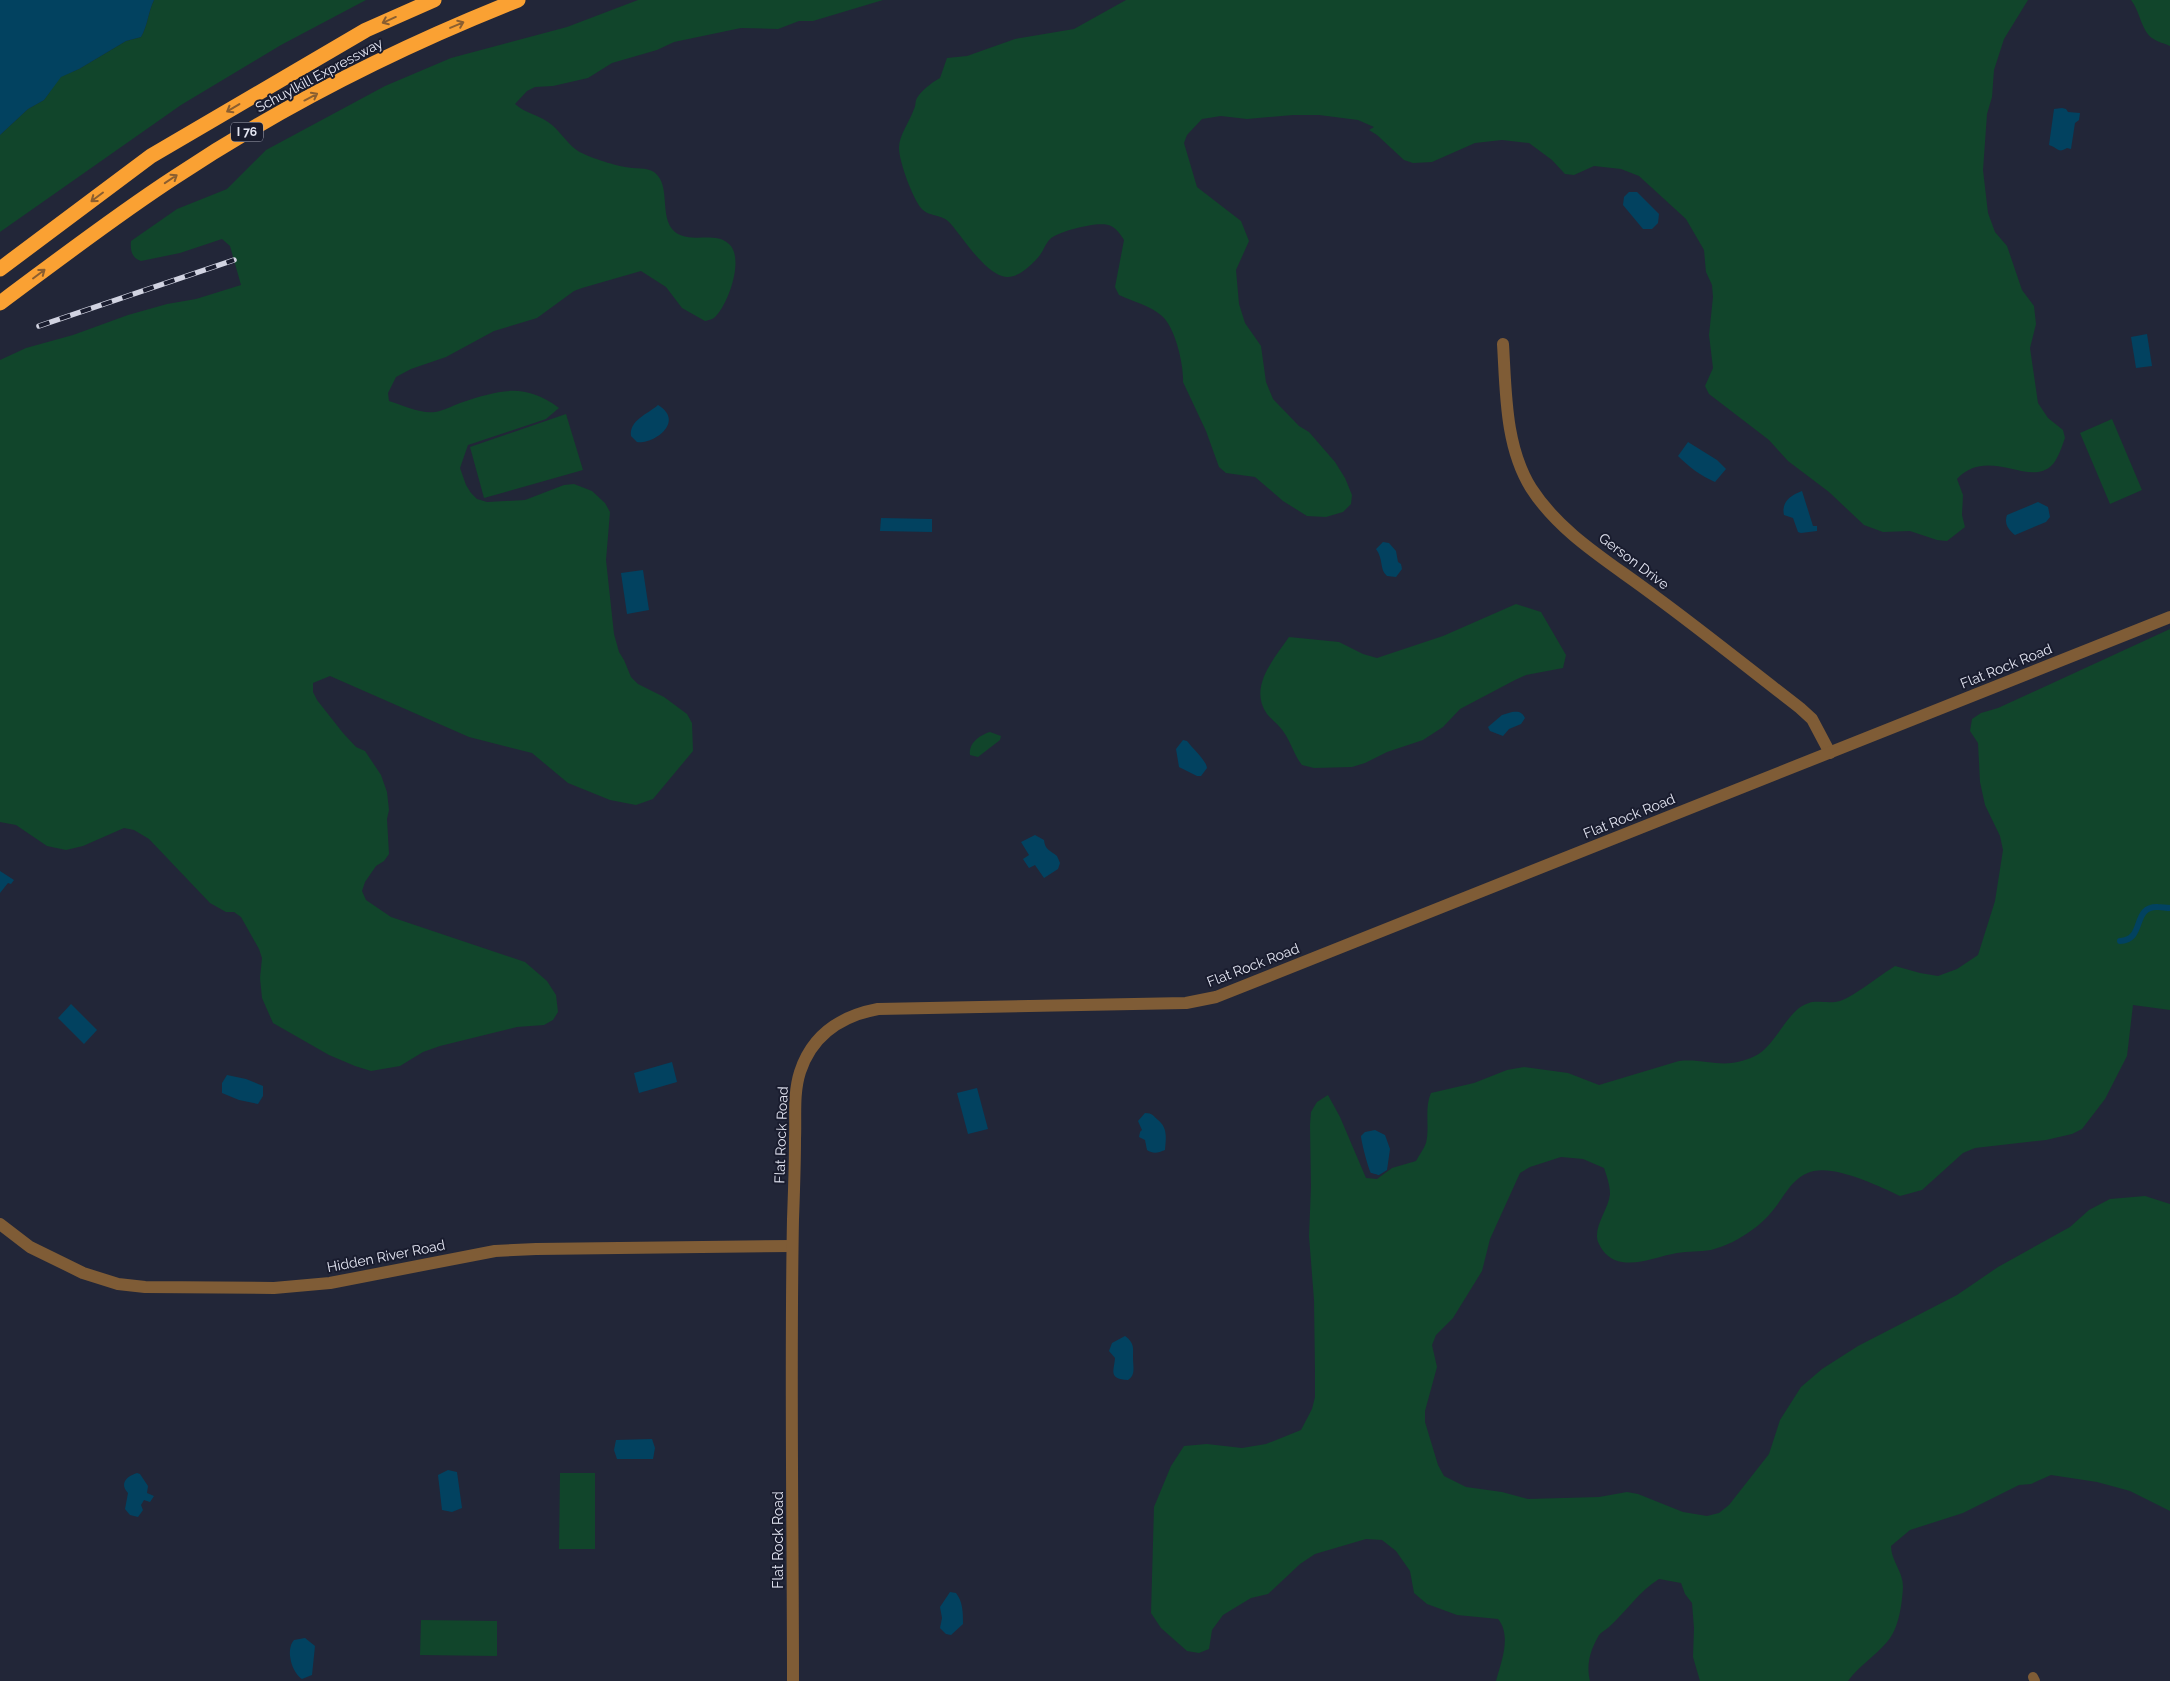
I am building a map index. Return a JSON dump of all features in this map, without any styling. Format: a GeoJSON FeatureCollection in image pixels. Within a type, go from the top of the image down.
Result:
{"type":"FeatureCollection","features":[{"type":"Feature","properties":{"kind":"highway","name":"Schuylkill Expressway"},"geometry":{"type":"LineString","coordinates":[[0,269],[151,156],[366,30],[434,0]]}},
{"type":"Feature","properties":{"kind":"highway","name":"Schuylkill Expressway"},"geometry":{"type":"LineString","coordinates":[[0,303],[140,200],[239,137],[310,97],[380,61],[450,28],[518,0]]}},
{"type":"Feature","properties":{"kind":"street","name":"Gerson Drive"},"geometry":{"type":"LineString","coordinates":[[1503,344],[1506,397],[1512,437],[1519,463],[1531,487],[1546,508],[1579,539],[1800,708],[1812,720],[1830,752]]}},
{"type":"Feature","properties":{"kind":"street","name":"Flat Rock Road"},"geometry":{"type":"LineString","coordinates":[[793,1681],[792,1246],[795,1106],[800,1072],[806,1057],[821,1035],[833,1025],[848,1017],[864,1012],[896,1008],[1186,1003],[1216,997],[2170,617]]}},
{"type":"Feature","properties":{"kind":"street","name":"Hidden River Road"},"geometry":{"type":"LineString","coordinates":[[0,1224],[30,1247],[83,1272],[118,1284],[179,1289],[274,1288],[330,1283],[495,1252],[536,1249],[792,1246]]}},
{"type":"Feature","properties":{"kind":"green space"},"geometry":{"type":"Polygon","coordinates":[[[154,0],[366,0],[281,45],[181,105],[0,232],[0,135],[28,109],[44,100],[60,77],[79,69],[126,41],[141,37],[154,0]]]}},
{"type":"Feature","properties":{"kind":"green space"},"geometry":{"type":"Polygon","coordinates":[[[638,0],[883,0],[813,21],[799,21],[778,29],[741,28],[674,42],[657,50],[612,63],[588,78],[553,86],[535,87],[527,91],[515,104],[548,122],[574,148],[582,153],[629,168],[648,169],[654,172],[662,185],[667,218],[675,232],[688,237],[717,238],[729,244],[734,251],[735,270],[725,302],[715,317],[705,321],[682,308],[666,287],[641,271],[582,288],[574,291],[537,318],[494,331],[446,357],[411,369],[396,377],[388,393],[389,401],[418,410],[435,412],[487,395],[511,391],[534,394],[559,408],[546,419],[468,445],[460,468],[466,485],[477,499],[487,502],[525,500],[564,485],[574,484],[592,491],[605,503],[610,512],[606,560],[614,634],[619,652],[631,677],[638,684],[664,697],[687,714],[692,723],[693,751],[653,799],[636,805],[610,800],[568,783],[532,753],[469,737],[330,676],[313,683],[313,692],[317,700],[356,747],[365,751],[381,775],[387,792],[389,854],[384,861],[376,866],[365,882],[362,891],[366,900],[391,917],[525,962],[547,981],[556,995],[558,1012],[553,1020],[544,1025],[517,1027],[440,1046],[423,1052],[400,1066],[371,1071],[329,1055],[273,1023],[262,998],[260,978],[262,958],[241,917],[234,912],[226,912],[210,903],[149,839],[134,830],[124,828],[83,846],[66,850],[47,846],[16,825],[0,822],[0,360],[26,348],[73,335],[128,315],[167,304],[196,299],[241,285],[230,246],[222,239],[180,253],[141,261],[132,254],[131,241],[177,209],[227,189],[266,150],[385,86],[451,58],[567,27],[638,0]]]}},
{"type":"Feature","properties":{"kind":"green space"},"geometry":{"type":"Polygon","coordinates":[[[1126,0],[2028,0],[2004,39],[1994,70],[1992,97],[1987,114],[1983,170],[1988,213],[1995,232],[2007,246],[2022,290],[2034,306],[2036,324],[2030,348],[2038,403],[2048,418],[2063,430],[2065,438],[2058,457],[2051,466],[2042,471],[2019,471],[1994,466],[1982,466],[1969,470],[1957,479],[1963,495],[1962,515],[1965,527],[1947,541],[1937,540],[1910,531],[1883,532],[1864,525],[1829,492],[1788,461],[1769,440],[1709,394],[1705,386],[1713,368],[1709,335],[1713,297],[1712,285],[1706,272],[1704,250],[1686,219],[1639,176],[1621,169],[1594,166],[1574,175],[1565,174],[1552,160],[1529,143],[1502,140],[1475,143],[1432,162],[1413,163],[1404,160],[1369,130],[1374,127],[1358,120],[1319,115],[1247,119],[1221,116],[1202,119],[1187,135],[1184,143],[1197,187],[1241,221],[1249,241],[1236,270],[1239,304],[1245,323],[1261,346],[1266,382],[1273,399],[1299,426],[1309,432],[1335,462],[1345,478],[1352,495],[1351,504],[1343,512],[1326,517],[1307,516],[1283,501],[1255,477],[1226,473],[1219,467],[1206,431],[1183,382],[1175,337],[1167,321],[1158,312],[1119,295],[1115,287],[1124,240],[1115,229],[1111,226],[1099,224],[1080,227],[1062,233],[1050,239],[1040,255],[1023,271],[1013,276],[1002,276],[995,273],[981,261],[947,220],[928,213],[921,208],[907,179],[901,161],[899,143],[915,108],[917,98],[921,92],[940,78],[947,58],[967,56],[1015,39],[1074,29],[1126,0]]]}},
{"type":"Feature","properties":{"kind":"green space"},"geometry":{"type":"Polygon","coordinates":[[[2131,0],[2170,0],[2170,46],[2156,41],[2148,35],[2131,0]]]}},
{"type":"Feature","properties":{"kind":"green space"},"geometry":{"type":"Polygon","coordinates":[[[566,414],[583,470],[484,498],[470,447],[566,414]]]}},
{"type":"Feature","properties":{"kind":"green space"},"geometry":{"type":"Polygon","coordinates":[[[2112,419],[2142,490],[2110,504],[2080,433],[2112,419]]]}},
{"type":"Feature","properties":{"kind":"green space"},"geometry":{"type":"Polygon","coordinates":[[[1516,604],[1541,612],[1566,655],[1563,668],[1526,675],[1515,680],[1460,709],[1443,727],[1423,740],[1387,752],[1365,763],[1352,767],[1314,768],[1302,765],[1286,735],[1267,714],[1262,704],[1260,694],[1265,674],[1289,637],[1339,642],[1363,654],[1377,658],[1443,636],[1516,604]]]}},
{"type":"Feature","properties":{"kind":"green space"},"geometry":{"type":"Polygon","coordinates":[[[2170,629],[2170,1010],[2133,1005],[2127,1056],[2105,1099],[2082,1129],[2072,1134],[2046,1140],[1975,1148],[1963,1153],[1922,1190],[1900,1196],[1870,1182],[1846,1174],[1834,1171],[1814,1171],[1799,1178],[1763,1221],[1733,1242],[1711,1250],[1677,1253],[1629,1263],[1611,1258],[1605,1253],[1597,1238],[1597,1232],[1610,1194],[1604,1168],[1583,1159],[1561,1157],[1530,1167],[1520,1173],[1490,1239],[1482,1271],[1453,1318],[1436,1335],[1432,1345],[1437,1367],[1425,1411],[1425,1422],[1438,1465],[1444,1476],[1466,1487],[1502,1492],[1528,1499],[1599,1497],[1627,1492],[1638,1494],[1683,1512],[1707,1516],[1719,1513],[1729,1505],[1769,1454],[1780,1420],[1801,1387],[1822,1369],[1858,1346],[1957,1295],[1998,1267],[2070,1227],[2089,1210],[2110,1199],[2145,1196],[2170,1204],[2170,1511],[2130,1491],[2097,1482],[2051,1475],[2031,1484],[2019,1485],[1963,1513],[1910,1530],[1891,1546],[1903,1587],[1897,1623],[1887,1642],[1848,1681],[1700,1681],[1693,1657],[1694,1628],[1692,1603],[1685,1594],[1681,1583],[1659,1579],[1645,1589],[1599,1635],[1590,1658],[1588,1669],[1590,1681],[1496,1681],[1503,1658],[1505,1641],[1502,1626],[1498,1619],[1457,1615],[1427,1604],[1414,1593],[1410,1571],[1396,1551],[1382,1540],[1366,1539],[1315,1554],[1300,1564],[1268,1594],[1251,1598],[1223,1615],[1212,1630],[1209,1649],[1199,1653],[1187,1651],[1161,1628],[1151,1613],[1154,1507],[1171,1466],[1184,1446],[1207,1444],[1242,1448],[1266,1444],[1301,1430],[1312,1409],[1315,1397],[1315,1372],[1314,1300],[1309,1236],[1311,1187],[1310,1125],[1311,1112],[1317,1102],[1328,1095],[1340,1117],[1366,1178],[1377,1179],[1392,1168],[1416,1161],[1426,1143],[1428,1105],[1431,1093],[1474,1083],[1507,1070],[1524,1067],[1568,1073],[1599,1085],[1679,1061],[1734,1063],[1755,1056],[1763,1051],[1794,1012],[1801,1007],[1812,1002],[1836,1002],[1846,999],[1895,966],[1938,976],[1957,969],[1978,955],[1995,901],[2003,850],[2000,836],[1985,805],[1980,782],[1978,743],[1970,731],[1972,719],[1981,713],[1998,708],[2170,629]]]}},
{"type":"Feature","properties":{"kind":"green space"},"geometry":{"type":"Polygon","coordinates":[[[990,732],[1001,736],[1000,740],[978,757],[970,755],[973,743],[982,735],[990,732]]]}},
{"type":"Feature","properties":{"kind":"green space"},"geometry":{"type":"Polygon","coordinates":[[[560,1473],[595,1473],[595,1549],[559,1549],[560,1473]]]}},
{"type":"Feature","properties":{"kind":"green space"},"geometry":{"type":"Polygon","coordinates":[[[421,1620],[497,1621],[497,1656],[420,1655],[421,1620]]]}},
{"type":"Feature","properties":{"kind":"water"},"geometry":{"type":"Polygon","coordinates":[[[0,0],[154,0],[141,37],[126,41],[79,69],[61,77],[44,100],[28,109],[0,135],[0,0]]]}},
{"type":"Feature","properties":{"kind":"water"},"geometry":{"type":"Polygon","coordinates":[[[2062,108],[2068,112],[2080,113],[2079,120],[2075,123],[2071,149],[2058,150],[2049,145],[2054,109],[2062,108]]]}},
{"type":"Feature","properties":{"kind":"water"},"geometry":{"type":"Polygon","coordinates":[[[1629,192],[1637,192],[1659,214],[1658,223],[1652,229],[1643,229],[1623,205],[1624,197],[1629,192]]]}},
{"type":"Feature","properties":{"kind":"water"},"geometry":{"type":"Polygon","coordinates":[[[2147,334],[2152,366],[2136,368],[2131,337],[2147,334]]]}},
{"type":"Feature","properties":{"kind":"water"},"geometry":{"type":"Polygon","coordinates":[[[658,405],[666,412],[669,418],[668,425],[664,431],[651,440],[637,442],[631,436],[633,426],[640,418],[658,405]]]}},
{"type":"Feature","properties":{"kind":"water"},"geometry":{"type":"Polygon","coordinates":[[[1688,442],[1717,460],[1726,469],[1715,482],[1695,471],[1678,456],[1688,442]]]}},
{"type":"Feature","properties":{"kind":"water"},"geometry":{"type":"Polygon","coordinates":[[[1802,491],[1813,526],[1817,526],[1817,531],[1798,532],[1793,518],[1784,515],[1785,503],[1802,491]]]}},
{"type":"Feature","properties":{"kind":"water"},"geometry":{"type":"Polygon","coordinates":[[[2038,502],[2048,507],[2050,517],[2046,522],[2015,535],[2010,531],[2006,521],[2007,515],[2038,502]]]}},
{"type":"Feature","properties":{"kind":"water"},"geometry":{"type":"Polygon","coordinates":[[[881,518],[932,519],[932,532],[880,531],[881,518]]]}},
{"type":"Feature","properties":{"kind":"water"},"geometry":{"type":"Polygon","coordinates":[[[1383,542],[1389,543],[1396,551],[1398,562],[1401,564],[1402,569],[1396,577],[1387,576],[1383,570],[1376,549],[1383,542]]]}},
{"type":"Feature","properties":{"kind":"water"},"geometry":{"type":"Polygon","coordinates":[[[643,570],[649,610],[627,614],[621,573],[643,570]]]}},
{"type":"Feature","properties":{"kind":"water"},"geometry":{"type":"Polygon","coordinates":[[[1512,712],[1523,714],[1525,718],[1521,724],[1509,729],[1503,736],[1490,731],[1488,727],[1502,715],[1512,712]]]}},
{"type":"Feature","properties":{"kind":"water"},"geometry":{"type":"Polygon","coordinates":[[[1183,740],[1187,741],[1206,765],[1207,768],[1201,776],[1197,776],[1179,767],[1176,749],[1183,740]]]}},
{"type":"Feature","properties":{"kind":"water"},"geometry":{"type":"Polygon","coordinates":[[[1035,835],[1044,840],[1047,848],[1057,856],[1060,863],[1058,869],[1044,878],[1035,865],[1029,868],[1023,859],[1029,855],[1021,842],[1035,835]]]}},
{"type":"Feature","properties":{"kind":"water"},"geometry":{"type":"Polygon","coordinates":[[[0,871],[14,880],[11,884],[8,883],[0,893],[0,871]]]}},
{"type":"Feature","properties":{"kind":"water"},"geometry":{"type":"Polygon","coordinates":[[[71,1004],[97,1030],[84,1044],[58,1018],[71,1004]]]}},
{"type":"Feature","properties":{"kind":"water"},"geometry":{"type":"Polygon","coordinates":[[[672,1062],[677,1082],[639,1093],[634,1073],[672,1062]]]}},
{"type":"Feature","properties":{"kind":"water"},"geometry":{"type":"Polygon","coordinates":[[[227,1075],[246,1079],[263,1086],[263,1096],[258,1104],[239,1100],[222,1093],[222,1083],[227,1075]]]}},
{"type":"Feature","properties":{"kind":"water"},"geometry":{"type":"Polygon","coordinates":[[[977,1088],[988,1129],[968,1134],[957,1093],[977,1088]]]}},
{"type":"Feature","properties":{"kind":"water"},"geometry":{"type":"Polygon","coordinates":[[[1145,1113],[1153,1115],[1161,1123],[1166,1134],[1165,1150],[1156,1153],[1147,1150],[1145,1140],[1139,1137],[1142,1130],[1138,1121],[1145,1113]]]}},
{"type":"Feature","properties":{"kind":"water"},"geometry":{"type":"Polygon","coordinates":[[[1375,1130],[1385,1135],[1390,1149],[1387,1170],[1379,1175],[1370,1171],[1361,1136],[1365,1132],[1375,1130]]]}},
{"type":"Feature","properties":{"kind":"water"},"geometry":{"type":"Polygon","coordinates":[[[1125,1336],[1132,1344],[1133,1349],[1134,1368],[1131,1378],[1128,1380],[1115,1376],[1113,1370],[1115,1358],[1109,1351],[1112,1343],[1125,1336]]]}},
{"type":"Feature","properties":{"kind":"water"},"geometry":{"type":"Polygon","coordinates":[[[652,1439],[655,1448],[653,1459],[617,1459],[614,1450],[616,1440],[652,1439]]]}},
{"type":"Feature","properties":{"kind":"water"},"geometry":{"type":"Polygon","coordinates":[[[448,1470],[457,1472],[462,1508],[452,1512],[442,1510],[438,1475],[448,1470]]]}},
{"type":"Feature","properties":{"kind":"water"},"geometry":{"type":"Polygon","coordinates":[[[137,1473],[140,1474],[148,1486],[147,1493],[154,1496],[150,1502],[144,1500],[141,1505],[143,1510],[138,1517],[130,1515],[125,1509],[128,1493],[124,1487],[125,1481],[137,1473]]]}},
{"type":"Feature","properties":{"kind":"water"},"geometry":{"type":"Polygon","coordinates":[[[950,1592],[956,1593],[960,1600],[963,1620],[963,1624],[951,1635],[946,1634],[940,1628],[942,1618],[940,1607],[950,1592]]]}},
{"type":"Feature","properties":{"kind":"water"},"geometry":{"type":"Polygon","coordinates":[[[305,1638],[315,1646],[312,1675],[302,1679],[293,1667],[290,1649],[294,1640],[305,1638]]]}},
{"type":"Feature","properties":{"kind":"waterway"},"geometry":{"type":"LineString","coordinates":[[2120,941],[2128,939],[2133,935],[2144,912],[2150,908],[2170,908]]}},
{"type":"Feature","properties":{"kind":"railway"},"geometry":{"type":"LineString","coordinates":[[39,326],[234,260]]}}]}
